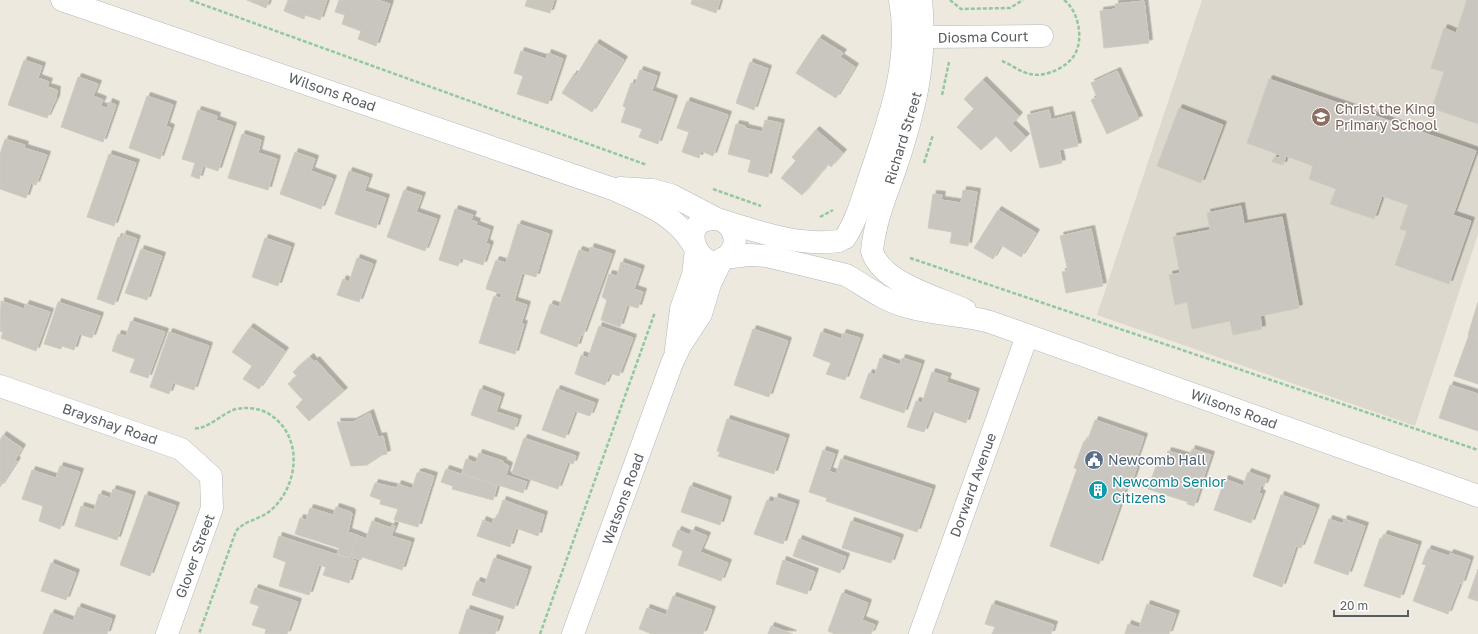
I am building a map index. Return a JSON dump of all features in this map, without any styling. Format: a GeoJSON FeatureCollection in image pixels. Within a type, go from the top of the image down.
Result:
{"type":"FeatureCollection","features":[{"type":"Feature","properties":{"kind":"street","name":"Wilsons Road"},"geometry":{"type":"LineString","coordinates":[[62,0],[602,184],[666,215],[685,231],[695,248]]}},
{"type":"Feature","properties":{"kind":"street","name":"Richard Street"},"geometry":{"type":"LineString","coordinates":[[873,252],[877,218],[915,106],[921,72],[913,38],[900,0]]}},
{"type":"Feature","properties":{"kind":"street","name":"Richard Street"},"geometry":{"type":"LineString","coordinates":[[842,239],[857,218],[894,106],[901,66],[913,38],[921,0]]}},
{"type":"Feature","properties":{"kind":"street","name":"Diosma Court"},"geometry":{"type":"LineString","coordinates":[[913,38],[1042,36]]}},
{"type":"Feature","properties":{"kind":"street","name":"Wilsons Road"},"geometry":{"type":"LineString","coordinates":[[602,184],[652,190],[671,195],[720,220],[801,241],[820,243],[842,239]]}},
{"type":"Feature","properties":{"kind":"street"},"geometry":{"type":"LineString","coordinates":[[720,220],[730,227],[735,239],[731,252],[723,259],[715,261],[706,259],[695,248],[694,236],[697,228],[704,221],[720,220]]}},
{"type":"Feature","properties":{"kind":"street"},"geometry":{"type":"LineString","coordinates":[[856,236],[866,241],[873,252],[871,264],[864,273],[854,277],[847,276],[837,269],[833,260],[834,250],[842,239],[856,236]]}},
{"type":"Feature","properties":{"kind":"street","name":"Watsons Road"},"geometry":{"type":"LineString","coordinates":[[672,363],[677,344],[681,309],[693,275],[695,248]]}},
{"type":"Feature","properties":{"kind":"street","name":"Wilsons Road"},"geometry":{"type":"LineString","coordinates":[[873,252],[880,266],[900,282],[990,322],[1478,496]]}},
{"type":"Feature","properties":{"kind":"street","name":"Wilsons Road"},"geometry":{"type":"LineString","coordinates":[[723,259],[749,255],[767,256],[847,276],[878,296],[899,305],[919,310],[990,322]]}},
{"type":"Feature","properties":{"kind":"street","name":"Watsons Road"},"geometry":{"type":"LineString","coordinates":[[573,634],[672,363],[680,346],[703,310],[710,284],[723,259]]}},
{"type":"Feature","properties":{"kind":"street","name":"Dorward Avenue"},"geometry":{"type":"LineString","coordinates":[[920,634],[1027,336]]}},
{"type":"Feature","properties":{"kind":"street","name":"Brayshay Road"},"geometry":{"type":"LineString","coordinates":[[0,386],[181,449],[211,476]]}},
{"type":"Feature","properties":{"kind":"street","name":"Glover Street"},"geometry":{"type":"LineString","coordinates":[[167,634],[212,508],[211,476]]}},
{"type":"Feature","properties":{"kind":"path"},"geometry":{"type":"LineString","coordinates":[[190,0],[653,167]]}},
{"type":"Feature","properties":{"kind":"path"},"geometry":{"type":"LineString","coordinates":[[950,0],[962,9],[1010,8],[1023,0]]}},
{"type":"Feature","properties":{"kind":"path"},"geometry":{"type":"LineString","coordinates":[[996,60],[1002,61],[1029,74],[1044,75],[1063,66],[1076,54],[1079,36],[1077,17],[1064,0]]}},
{"type":"Feature","properties":{"kind":"path"},"geometry":{"type":"LineString","coordinates":[[941,98],[948,62],[954,61]]}},
{"type":"Feature","properties":{"kind":"path"},"geometry":{"type":"LineString","coordinates":[[923,165],[934,128]]}},
{"type":"Feature","properties":{"kind":"path"},"geometry":{"type":"LineString","coordinates":[[712,188],[765,207]]}},
{"type":"Feature","properties":{"kind":"path"},"geometry":{"type":"LineString","coordinates":[[816,220],[834,210],[857,218]]}},
{"type":"Feature","properties":{"kind":"path"},"geometry":{"type":"LineString","coordinates":[[904,256],[1478,450]]}},
{"type":"Feature","properties":{"kind":"path"},"geometry":{"type":"LineString","coordinates":[[540,634],[657,306]]}},
{"type":"Feature","properties":{"kind":"shaded area","name":"Christ the King Primary School"},"geometry":{"type":"Polygon","coordinates":[[[1202,0],[1478,0],[1478,234],[1415,426],[1097,315],[1202,0]]]}},
{"type":"Feature","properties":{"kind":"building"},"geometry":{"type":"Polygon","coordinates":[[[247,0],[269,0],[266,8],[247,0]]]}},
{"type":"Feature","properties":{"kind":"building"},"geometry":{"type":"Polygon","coordinates":[[[288,0],[327,0],[320,20],[305,15],[304,19],[284,11],[288,0]]]}},
{"type":"Feature","properties":{"kind":"building"},"geometry":{"type":"Polygon","coordinates":[[[339,0],[378,0],[390,4],[376,46],[358,39],[361,31],[342,24],[345,15],[335,12],[339,0]]]}},
{"type":"Feature","properties":{"kind":"building"},"geometry":{"type":"Polygon","coordinates":[[[527,0],[554,0],[550,13],[525,6],[527,0]]]}},
{"type":"Feature","properties":{"kind":"building"},"geometry":{"type":"Polygon","coordinates":[[[692,0],[720,0],[716,13],[691,4],[692,0]]]}},
{"type":"Feature","properties":{"kind":"building"},"geometry":{"type":"Polygon","coordinates":[[[1467,0],[1478,0],[1478,124],[1432,108],[1444,72],[1431,68],[1444,28],[1456,33],[1467,0]]]}},
{"type":"Feature","properties":{"kind":"building"},"geometry":{"type":"Polygon","coordinates":[[[1144,1],[1149,43],[1104,48],[1100,11],[1116,9],[1115,4],[1144,1]]]}},
{"type":"Feature","properties":{"kind":"building"},"geometry":{"type":"Polygon","coordinates":[[[819,38],[843,53],[840,57],[855,67],[836,98],[796,73],[819,38]]]}},
{"type":"Feature","properties":{"kind":"building"},"geometry":{"type":"Polygon","coordinates":[[[596,43],[624,60],[592,112],[562,93],[574,74],[576,76],[596,43]]]}},
{"type":"Feature","properties":{"kind":"building"},"geometry":{"type":"Polygon","coordinates":[[[521,51],[546,59],[548,53],[563,59],[548,104],[517,94],[523,76],[514,73],[521,51]]]}},
{"type":"Feature","properties":{"kind":"building"},"geometry":{"type":"Polygon","coordinates":[[[24,60],[42,66],[38,78],[49,82],[47,87],[57,90],[56,99],[47,118],[8,105],[24,60]]]}},
{"type":"Feature","properties":{"kind":"building"},"geometry":{"type":"Polygon","coordinates":[[[750,62],[768,69],[754,110],[736,103],[750,62]]]}},
{"type":"Feature","properties":{"kind":"building"},"geometry":{"type":"Polygon","coordinates":[[[640,70],[657,76],[652,91],[674,99],[658,144],[639,137],[642,129],[621,122],[626,108],[623,106],[631,83],[635,85],[640,70]]]}},
{"type":"Feature","properties":{"kind":"building"},"geometry":{"type":"Polygon","coordinates":[[[1117,71],[1139,119],[1107,134],[1091,100],[1097,97],[1091,83],[1117,71]]]}},
{"type":"Feature","properties":{"kind":"building"},"geometry":{"type":"Polygon","coordinates":[[[78,77],[98,84],[93,96],[103,100],[100,106],[107,108],[109,102],[116,105],[103,142],[61,127],[78,77]]]}},
{"type":"Feature","properties":{"kind":"building"},"geometry":{"type":"Polygon","coordinates":[[[1269,79],[1476,151],[1453,215],[1471,221],[1449,284],[1395,265],[1407,231],[1400,229],[1408,205],[1382,196],[1374,219],[1330,204],[1336,189],[1309,179],[1313,166],[1286,156],[1283,165],[1272,162],[1274,157],[1279,158],[1280,155],[1247,143],[1269,79]]]}},
{"type":"Feature","properties":{"kind":"building"},"geometry":{"type":"Polygon","coordinates":[[[983,80],[1019,116],[1012,124],[1026,137],[1011,152],[996,136],[981,150],[957,127],[974,109],[964,99],[983,80]]]}},
{"type":"Feature","properties":{"kind":"building"},"geometry":{"type":"Polygon","coordinates":[[[147,96],[173,105],[166,126],[171,128],[160,159],[129,148],[147,96]]]}},
{"type":"Feature","properties":{"kind":"building"},"geometry":{"type":"Polygon","coordinates":[[[687,101],[728,115],[713,156],[701,151],[699,158],[682,152],[689,132],[677,128],[687,101]]]}},
{"type":"Feature","properties":{"kind":"building"},"geometry":{"type":"Polygon","coordinates":[[[1179,108],[1223,125],[1201,183],[1157,166],[1179,108]]]}},
{"type":"Feature","properties":{"kind":"building"},"geometry":{"type":"Polygon","coordinates":[[[198,110],[217,116],[216,120],[233,126],[218,171],[203,166],[199,179],[191,176],[195,163],[182,159],[198,110]]]}},
{"type":"Feature","properties":{"kind":"building"},"geometry":{"type":"Polygon","coordinates":[[[1049,110],[1051,120],[1071,115],[1078,146],[1059,150],[1062,163],[1040,168],[1027,115],[1049,110]]]}},
{"type":"Feature","properties":{"kind":"building"},"geometry":{"type":"Polygon","coordinates":[[[765,120],[781,123],[768,177],[748,172],[751,160],[728,154],[736,124],[762,132],[765,120]]]}},
{"type":"Feature","properties":{"kind":"building"},"geometry":{"type":"Polygon","coordinates":[[[816,130],[843,153],[831,167],[828,164],[802,195],[781,178],[796,161],[792,157],[816,130]]]}},
{"type":"Feature","properties":{"kind":"building"},"geometry":{"type":"Polygon","coordinates":[[[242,134],[261,140],[258,153],[277,159],[268,190],[228,178],[242,134]]]}},
{"type":"Feature","properties":{"kind":"building"},"geometry":{"type":"Polygon","coordinates":[[[5,139],[25,145],[24,148],[47,155],[36,185],[31,183],[26,198],[0,189],[0,154],[5,139]]]}},
{"type":"Feature","properties":{"kind":"building"},"geometry":{"type":"Polygon","coordinates":[[[295,152],[315,159],[311,171],[333,179],[321,209],[280,194],[295,152]]]}},
{"type":"Feature","properties":{"kind":"building"},"geometry":{"type":"Polygon","coordinates":[[[109,154],[136,163],[114,226],[87,217],[109,154]]]}},
{"type":"Feature","properties":{"kind":"building"},"geometry":{"type":"Polygon","coordinates":[[[349,171],[369,178],[364,191],[386,198],[376,228],[335,214],[349,171]]]}},
{"type":"Feature","properties":{"kind":"building"},"geometry":{"type":"Polygon","coordinates":[[[404,190],[422,196],[416,212],[437,219],[425,251],[387,237],[404,190]]]}},
{"type":"Feature","properties":{"kind":"building"},"geometry":{"type":"Polygon","coordinates":[[[963,190],[977,192],[968,246],[950,243],[952,232],[928,228],[933,194],[942,195],[941,200],[961,203],[963,190]]]}},
{"type":"Feature","properties":{"kind":"building"},"geometry":{"type":"Polygon","coordinates":[[[1241,206],[1244,224],[1282,217],[1299,308],[1260,316],[1262,329],[1233,335],[1230,321],[1192,329],[1187,302],[1175,305],[1169,275],[1180,273],[1173,237],[1210,230],[1207,213],[1241,206]]]}},
{"type":"Feature","properties":{"kind":"building"},"geometry":{"type":"Polygon","coordinates":[[[455,209],[473,215],[471,220],[477,222],[476,225],[490,230],[486,243],[490,245],[483,265],[461,258],[458,266],[439,260],[455,209]]]}},
{"type":"Feature","properties":{"kind":"building"},"geometry":{"type":"Polygon","coordinates":[[[998,210],[1036,233],[1021,257],[1001,245],[993,259],[974,248],[998,210]]]}},
{"type":"Feature","properties":{"kind":"building"},"geometry":{"type":"Polygon","coordinates":[[[518,224],[549,234],[536,277],[522,273],[514,301],[527,305],[521,324],[524,324],[515,354],[479,343],[494,296],[500,298],[502,294],[486,289],[487,285],[496,260],[506,263],[518,224]]]}},
{"type":"Feature","properties":{"kind":"building"},"geometry":{"type":"Polygon","coordinates":[[[1091,229],[1103,286],[1066,293],[1062,272],[1068,271],[1060,236],[1091,229]]]}},
{"type":"Feature","properties":{"kind":"building"},"geometry":{"type":"Polygon","coordinates":[[[123,234],[137,239],[114,305],[97,299],[118,237],[122,238],[123,234]]]}},
{"type":"Feature","properties":{"kind":"building"},"geometry":{"type":"Polygon","coordinates":[[[265,238],[291,247],[278,286],[252,277],[265,238]]]}},
{"type":"Feature","properties":{"kind":"building"},"geometry":{"type":"Polygon","coordinates":[[[591,247],[612,254],[583,335],[581,334],[577,347],[540,333],[550,304],[559,307],[579,250],[589,253],[591,247]]]}},
{"type":"Feature","properties":{"kind":"building"},"geometry":{"type":"Polygon","coordinates":[[[141,249],[162,256],[147,300],[125,293],[141,249]]]}},
{"type":"Feature","properties":{"kind":"building"},"geometry":{"type":"Polygon","coordinates":[[[357,258],[373,264],[359,302],[337,295],[343,279],[349,282],[357,258]]]}},
{"type":"Feature","properties":{"kind":"building"},"geometry":{"type":"Polygon","coordinates":[[[621,262],[641,269],[634,289],[643,292],[638,308],[627,305],[620,327],[601,320],[607,300],[602,297],[609,274],[617,276],[621,262]]]}},
{"type":"Feature","properties":{"kind":"building"},"geometry":{"type":"Polygon","coordinates":[[[1,301],[24,309],[26,304],[50,312],[36,351],[1,338],[3,332],[0,331],[1,301]]]}},
{"type":"Feature","properties":{"kind":"building"},"geometry":{"type":"Polygon","coordinates":[[[58,302],[100,316],[92,338],[79,334],[74,350],[62,346],[61,349],[44,344],[58,302]]]}},
{"type":"Feature","properties":{"kind":"building"},"geometry":{"type":"Polygon","coordinates":[[[1478,302],[1478,338],[1468,335],[1478,302]]]}},
{"type":"Feature","properties":{"kind":"building"},"geometry":{"type":"Polygon","coordinates":[[[131,321],[165,332],[148,378],[130,372],[135,359],[112,351],[118,334],[126,336],[131,321]]]}},
{"type":"Feature","properties":{"kind":"building"},"geometry":{"type":"Polygon","coordinates":[[[599,326],[633,338],[619,376],[610,373],[605,385],[575,374],[581,355],[588,358],[599,326]]]}},
{"type":"Feature","properties":{"kind":"building"},"geometry":{"type":"Polygon","coordinates":[[[250,327],[285,351],[259,389],[243,379],[252,366],[232,352],[250,327]]]}},
{"type":"Feature","properties":{"kind":"building"},"geometry":{"type":"Polygon","coordinates":[[[753,329],[788,341],[769,397],[734,385],[753,329]]]}},
{"type":"Feature","properties":{"kind":"building"},"geometry":{"type":"Polygon","coordinates":[[[169,332],[209,346],[194,390],[173,383],[169,394],[150,387],[169,332]]]}},
{"type":"Feature","properties":{"kind":"building"},"geometry":{"type":"Polygon","coordinates":[[[821,332],[841,339],[843,333],[860,338],[845,380],[826,374],[831,363],[813,356],[821,332]]]}},
{"type":"Feature","properties":{"kind":"building"},"geometry":{"type":"Polygon","coordinates":[[[1469,335],[1478,338],[1478,384],[1454,376],[1469,335]]]}},
{"type":"Feature","properties":{"kind":"building"},"geometry":{"type":"Polygon","coordinates":[[[310,357],[314,362],[316,360],[344,391],[309,421],[296,407],[303,400],[288,384],[297,376],[293,372],[310,357]]]}},
{"type":"Feature","properties":{"kind":"building"},"geometry":{"type":"Polygon","coordinates":[[[880,358],[900,365],[902,358],[921,364],[904,413],[860,398],[869,373],[875,375],[880,358]]]}},
{"type":"Feature","properties":{"kind":"building"},"geometry":{"type":"Polygon","coordinates":[[[932,372],[948,377],[946,382],[976,392],[966,423],[932,411],[924,432],[907,427],[916,401],[922,403],[932,372]]]}},
{"type":"Feature","properties":{"kind":"building"},"geometry":{"type":"Polygon","coordinates":[[[1450,385],[1478,394],[1478,431],[1439,418],[1450,385]]]}},
{"type":"Feature","properties":{"kind":"building"},"geometry":{"type":"Polygon","coordinates":[[[480,389],[501,397],[496,412],[518,419],[514,430],[471,415],[480,389]]]}},
{"type":"Feature","properties":{"kind":"building"},"geometry":{"type":"Polygon","coordinates":[[[557,389],[595,403],[590,416],[575,411],[565,438],[542,430],[557,389]]]}},
{"type":"Feature","properties":{"kind":"building"},"geometry":{"type":"Polygon","coordinates":[[[370,413],[378,437],[383,436],[387,454],[382,455],[367,465],[351,466],[337,422],[353,422],[370,413]]]}},
{"type":"Feature","properties":{"kind":"building"},"geometry":{"type":"Polygon","coordinates":[[[727,419],[786,438],[774,474],[718,456],[720,452],[717,451],[727,419]]]}},
{"type":"Feature","properties":{"kind":"building","name":"Newcomb Senior Citizens"},"geometry":{"type":"Polygon","coordinates":[[[1095,420],[1144,437],[1136,460],[1139,461],[1130,488],[1126,487],[1099,564],[1050,546],[1077,469],[1074,468],[1084,441],[1087,442],[1095,420]]]}},
{"type":"Feature","properties":{"kind":"building"},"geometry":{"type":"Polygon","coordinates":[[[3,435],[22,448],[15,460],[17,461],[0,487],[0,440],[3,435]]]}},
{"type":"Feature","properties":{"kind":"building"},"geometry":{"type":"Polygon","coordinates":[[[524,438],[576,456],[573,464],[568,462],[558,489],[512,473],[524,438]]]}},
{"type":"Feature","properties":{"kind":"building"},"geometry":{"type":"Polygon","coordinates":[[[1192,449],[1211,455],[1194,506],[1187,504],[1188,502],[1148,489],[1157,463],[1163,465],[1168,451],[1189,457],[1192,449]]]}},
{"type":"Feature","properties":{"kind":"building"},"geometry":{"type":"Polygon","coordinates":[[[823,450],[835,454],[829,471],[836,474],[841,459],[932,489],[917,532],[826,501],[827,498],[809,492],[823,450]]]}},
{"type":"Feature","properties":{"kind":"building"},"geometry":{"type":"Polygon","coordinates":[[[479,453],[503,461],[503,463],[509,466],[506,475],[527,482],[523,493],[462,473],[466,459],[476,463],[479,453]]]}},
{"type":"Feature","properties":{"kind":"building"},"geometry":{"type":"Polygon","coordinates":[[[60,466],[80,472],[60,529],[39,521],[43,506],[22,499],[32,470],[56,478],[60,466]]]}},
{"type":"Feature","properties":{"kind":"building"},"geometry":{"type":"Polygon","coordinates":[[[446,469],[497,486],[493,500],[452,489],[453,486],[441,482],[446,469]]]}},
{"type":"Feature","properties":{"kind":"building"},"geometry":{"type":"Polygon","coordinates":[[[421,472],[434,476],[418,527],[394,520],[398,509],[380,504],[381,500],[370,496],[375,483],[397,488],[398,484],[412,489],[417,473],[421,472]]]}},
{"type":"Feature","properties":{"kind":"building"},"geometry":{"type":"Polygon","coordinates":[[[1248,472],[1267,479],[1264,486],[1261,485],[1259,493],[1262,494],[1251,523],[1214,510],[1225,479],[1243,486],[1248,472]]]}},
{"type":"Feature","properties":{"kind":"building"},"geometry":{"type":"Polygon","coordinates":[[[690,486],[728,500],[720,525],[681,512],[690,486]]]}},
{"type":"Feature","properties":{"kind":"building"},"geometry":{"type":"Polygon","coordinates":[[[113,489],[132,495],[117,540],[75,526],[81,506],[94,510],[99,494],[110,498],[113,489]]]}},
{"type":"Feature","properties":{"kind":"building"},"geometry":{"type":"Polygon","coordinates":[[[145,495],[176,506],[150,576],[120,565],[145,495]]]}},
{"type":"Feature","properties":{"kind":"building"},"geometry":{"type":"Polygon","coordinates":[[[1281,495],[1316,508],[1301,548],[1296,546],[1282,587],[1253,576],[1281,495]]]}},
{"type":"Feature","properties":{"kind":"building"},"geometry":{"type":"Polygon","coordinates":[[[775,497],[796,504],[783,544],[754,534],[767,500],[774,503],[775,497]]]}},
{"type":"Feature","properties":{"kind":"building"},"geometry":{"type":"Polygon","coordinates":[[[503,500],[544,515],[538,536],[516,528],[510,547],[477,536],[483,520],[492,524],[494,518],[497,518],[503,500]]]}},
{"type":"Feature","properties":{"kind":"building"},"geometry":{"type":"Polygon","coordinates":[[[336,507],[351,512],[352,514],[348,532],[357,535],[350,558],[337,554],[339,548],[295,534],[300,518],[306,520],[310,508],[333,515],[336,507]]]}},
{"type":"Feature","properties":{"kind":"building"},"geometry":{"type":"Polygon","coordinates":[[[1329,519],[1343,524],[1344,519],[1365,526],[1348,575],[1314,563],[1329,519]]]}},
{"type":"Feature","properties":{"kind":"building"},"geometry":{"type":"Polygon","coordinates":[[[372,521],[391,528],[392,525],[395,526],[391,536],[411,542],[402,570],[362,557],[361,560],[350,557],[357,535],[366,539],[372,521]]]}},
{"type":"Feature","properties":{"kind":"building"},"geometry":{"type":"Polygon","coordinates":[[[851,521],[900,538],[891,563],[842,548],[851,521]]]}},
{"type":"Feature","properties":{"kind":"building"},"geometry":{"type":"Polygon","coordinates":[[[678,530],[690,535],[692,530],[707,536],[700,552],[728,563],[721,581],[678,565],[683,551],[672,546],[678,530]]]}},
{"type":"Feature","properties":{"kind":"building"},"geometry":{"type":"Polygon","coordinates":[[[1384,534],[1418,545],[1400,598],[1364,586],[1380,538],[1382,539],[1384,534]]]}},
{"type":"Feature","properties":{"kind":"building"},"geometry":{"type":"Polygon","coordinates":[[[279,536],[356,561],[349,583],[323,575],[326,567],[319,565],[309,595],[279,586],[286,562],[273,557],[279,536]]]}},
{"type":"Feature","properties":{"kind":"building"},"geometry":{"type":"Polygon","coordinates":[[[799,539],[846,557],[840,573],[793,556],[799,539]]]}},
{"type":"Feature","properties":{"kind":"building"},"geometry":{"type":"Polygon","coordinates":[[[1428,549],[1449,556],[1450,553],[1470,560],[1462,584],[1460,583],[1448,614],[1413,601],[1426,565],[1422,564],[1428,549]]]}},
{"type":"Feature","properties":{"kind":"building"},"geometry":{"type":"Polygon","coordinates":[[[494,558],[528,570],[514,609],[472,595],[477,581],[485,584],[494,558]]]}},
{"type":"Feature","properties":{"kind":"building"},"geometry":{"type":"Polygon","coordinates":[[[783,560],[815,572],[807,594],[776,584],[783,560]]]}},
{"type":"Feature","properties":{"kind":"building"},"geometry":{"type":"Polygon","coordinates":[[[51,563],[76,573],[66,600],[41,591],[51,563]]]}},
{"type":"Feature","properties":{"kind":"building"},"geometry":{"type":"Polygon","coordinates":[[[1478,569],[1478,601],[1468,598],[1478,569]]]}},
{"type":"Feature","properties":{"kind":"building"},"geometry":{"type":"Polygon","coordinates":[[[255,588],[298,602],[287,634],[265,634],[266,629],[252,625],[259,606],[250,603],[255,588]]]}},
{"type":"Feature","properties":{"kind":"building"},"geometry":{"type":"Polygon","coordinates":[[[842,593],[868,603],[862,620],[875,625],[871,634],[835,634],[828,631],[842,593]]]}},
{"type":"Feature","properties":{"kind":"building"},"geometry":{"type":"Polygon","coordinates":[[[673,596],[712,610],[703,634],[652,634],[639,629],[647,608],[666,615],[673,596]]]}},
{"type":"Feature","properties":{"kind":"building"},"geometry":{"type":"Polygon","coordinates":[[[992,604],[1054,625],[1051,634],[992,634],[995,627],[985,624],[992,604]]]}},
{"type":"Feature","properties":{"kind":"building"},"geometry":{"type":"Polygon","coordinates":[[[1147,604],[1176,614],[1169,634],[1125,634],[1128,624],[1139,628],[1147,604]]]}},
{"type":"Feature","properties":{"kind":"building"},"geometry":{"type":"Polygon","coordinates":[[[78,607],[112,619],[107,634],[43,634],[51,613],[73,621],[78,607]]]}},
{"type":"Feature","properties":{"kind":"building"},"geometry":{"type":"Polygon","coordinates":[[[467,609],[500,620],[495,634],[459,634],[467,609]]]}},
{"type":"Feature","properties":{"kind":"building"},"geometry":{"type":"Polygon","coordinates":[[[771,626],[793,634],[768,634],[771,626]]]}},
{"type":"Feature","properties":{"kind":"place","name":"Christ the King Primary School"},"geometry":{"type":"Point","coordinates":[1321,117]}},
{"type":"Feature","properties":{"kind":"place","name":"Newcomb Hall"},"geometry":{"type":"Point","coordinates":[1094,460]}},
{"type":"Feature","properties":{"kind":"place","name":"Newcomb Senior Citizens"},"geometry":{"type":"Point","coordinates":[1098,490]}}]}
